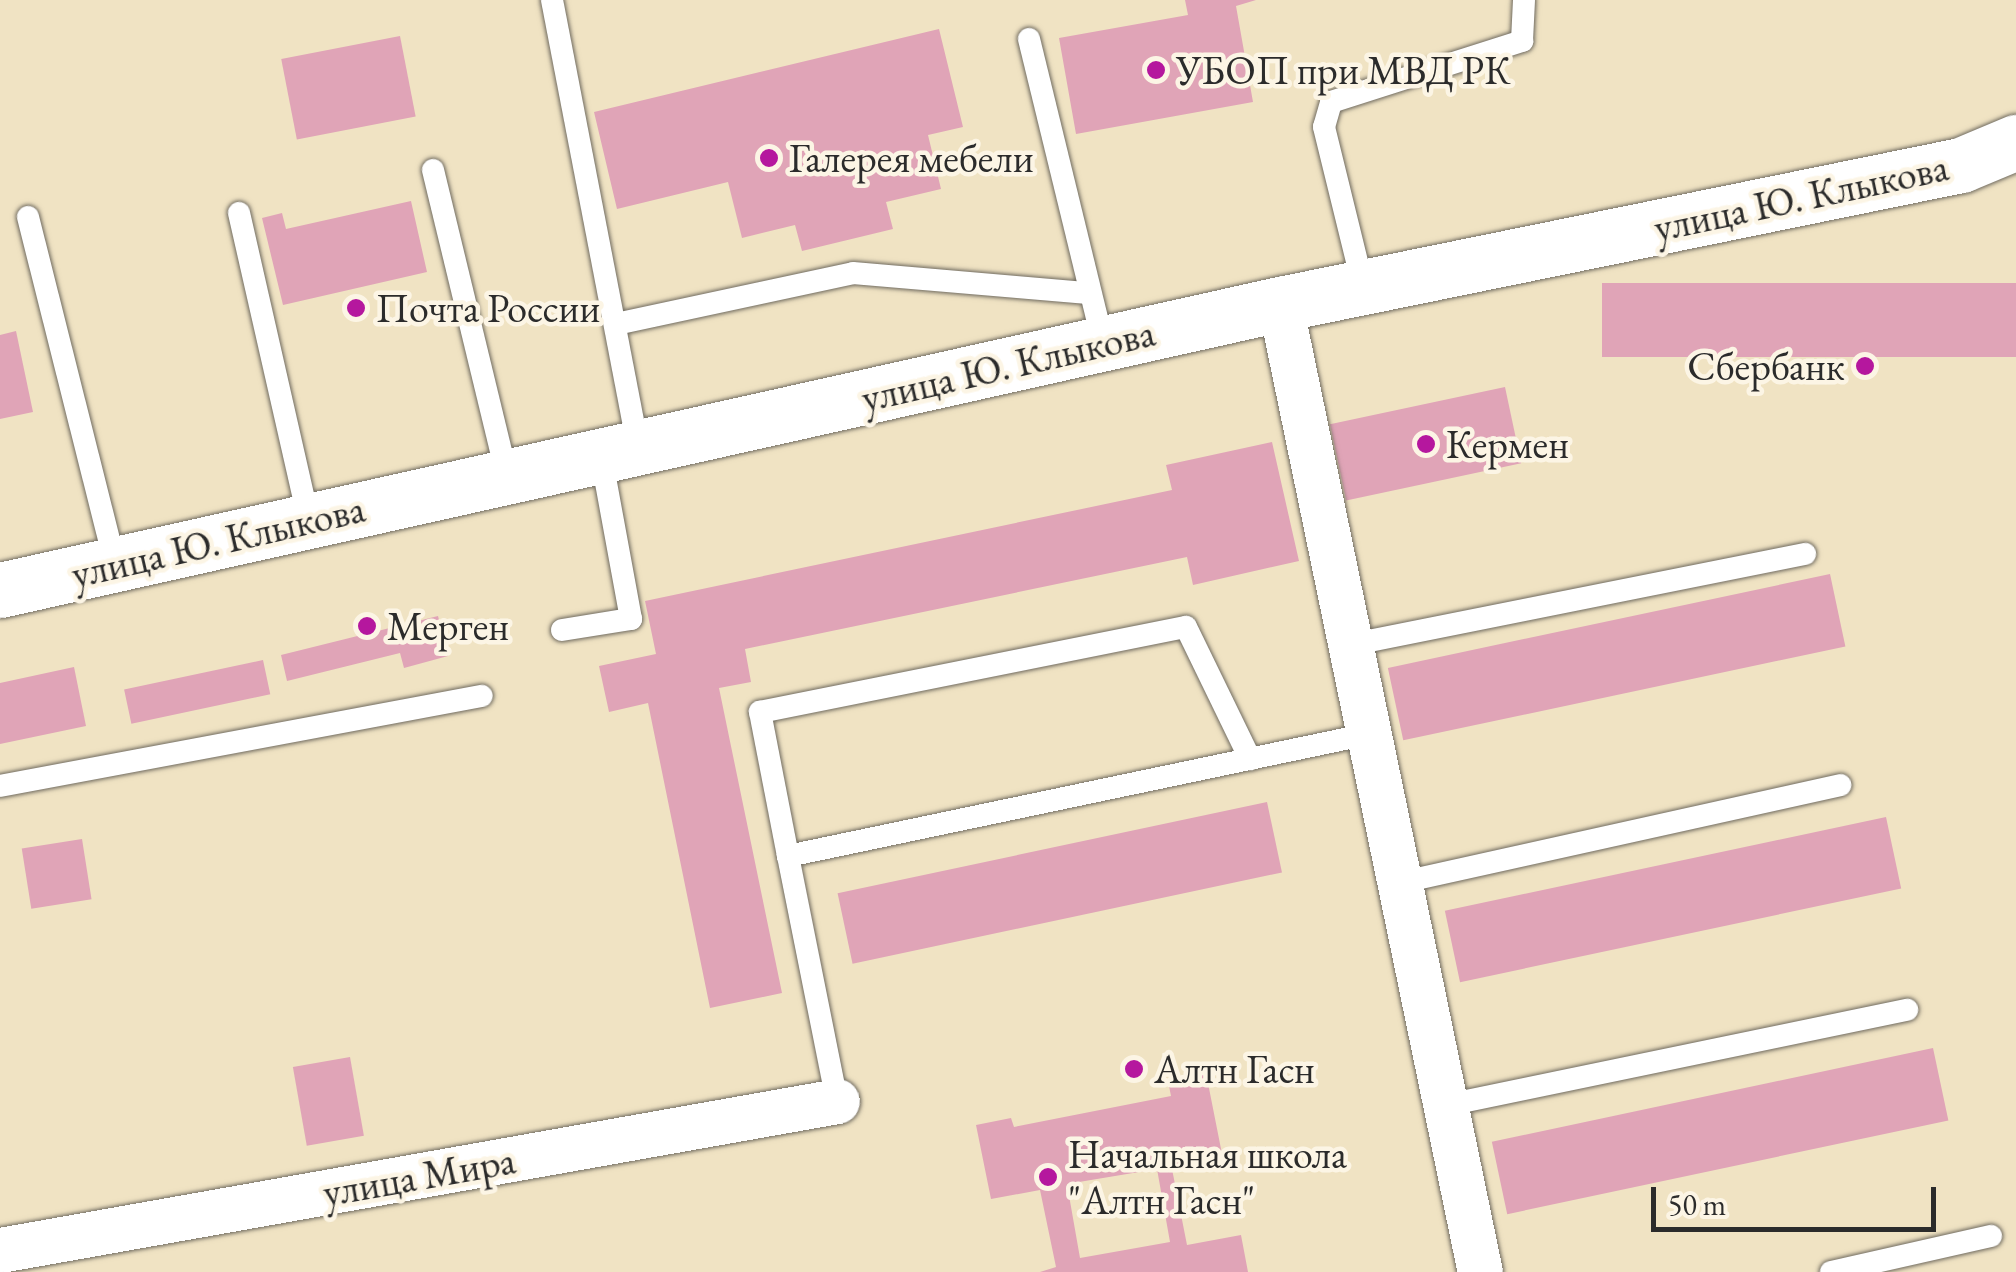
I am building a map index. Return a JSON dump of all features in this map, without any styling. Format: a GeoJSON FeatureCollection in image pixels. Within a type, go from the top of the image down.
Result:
{"type":"FeatureCollection","features":[{"type":"Feature","properties":{"kind":"main road","name":"улица Ю. Клыкова"},"geometry":{"type":"LineString","coordinates":[[0,590],[620,452],[1096,318],[1280,304],[1960,165],[2016,142]]}},
{"type":"Feature","properties":{"kind":"main road"},"geometry":{"type":"LineString","coordinates":[[1960,165],[2016,168]]}},
{"type":"Feature","properties":{"kind":"street"},"geometry":{"type":"LineString","coordinates":[[1280,304],[1374,732],[1480,1272]]}},
{"type":"Feature","properties":{"kind":"street","name":"улица Мира"},"geometry":{"type":"LineString","coordinates":[[0,1250],[837,1101]]}},
{"type":"Feature","properties":{"kind":"lane"},"geometry":{"type":"LineString","coordinates":[[552,0],[616,324],[630,619],[562,630]]}},
{"type":"Feature","properties":{"kind":"lane"},"geometry":{"type":"LineString","coordinates":[[1363,286],[1324,127],[1331,102],[1522,42],[1524,0]]}},
{"type":"Feature","properties":{"kind":"lane"},"geometry":{"type":"LineString","coordinates":[[616,324],[853,273],[1096,318],[1029,40]]}},
{"type":"Feature","properties":{"kind":"lane"},"geometry":{"type":"LineString","coordinates":[[434,170],[507,477]]}},
{"type":"Feature","properties":{"kind":"lane"},"geometry":{"type":"LineString","coordinates":[[239,214],[309,521]]}},
{"type":"Feature","properties":{"kind":"lane"},"geometry":{"type":"LineString","coordinates":[[28,216],[114,564]]}},
{"type":"Feature","properties":{"kind":"lane"},"geometry":{"type":"LineString","coordinates":[[1354,644],[1805,554]]}},
{"type":"Feature","properties":{"kind":"lane"},"geometry":{"type":"LineString","coordinates":[[837,1101],[760,712],[1186,626],[1250,759]]}},
{"type":"Feature","properties":{"kind":"lane"},"geometry":{"type":"LineString","coordinates":[[0,786],[482,696]]}},
{"type":"Feature","properties":{"kind":"lane"},"geometry":{"type":"LineString","coordinates":[[788,856],[1374,732]]}},
{"type":"Feature","properties":{"kind":"lane"},"geometry":{"type":"LineString","coordinates":[[1403,882],[1840,785]]}},
{"type":"Feature","properties":{"kind":"lane"},"geometry":{"type":"LineString","coordinates":[[1447,1105],[1907,1010]]}},
{"type":"Feature","properties":{"kind":"lane"},"geometry":{"type":"LineString","coordinates":[[1832,1272],[1991,1236]]}},
{"type":"Feature","properties":{"kind":"building","name":"УБОП при МВД РК"},"geometry":{"type":"Polygon","coordinates":[[[1185,0],[1256,0],[1236,6],[1253,102],[1076,134],[1059,38],[1188,15],[1185,0]]]}},
{"type":"Feature","properties":{"kind":"building","name":"Галерея мебели"},"geometry":{"type":"Polygon","coordinates":[[[939,29],[963,127],[928,135],[941,189],[886,202],[893,229],[802,251],[795,225],[742,238],[728,182],[617,209],[594,112],[939,29]]]}},
{"type":"Feature","properties":{"kind":"building"},"geometry":{"type":"Polygon","coordinates":[[[400,36],[416,116],[297,140],[281,59],[400,36]]]}},
{"type":"Feature","properties":{"kind":"building"},"geometry":{"type":"Polygon","coordinates":[[[411,201],[427,272],[283,305],[262,218],[282,213],[286,229],[411,201]]]}},
{"type":"Feature","properties":{"kind":"building"},"geometry":{"type":"Polygon","coordinates":[[[1602,283],[2016,283],[2016,357],[1602,357],[1602,283]]]}},
{"type":"Feature","properties":{"kind":"building"},"geometry":{"type":"Polygon","coordinates":[[[16,331],[33,412],[0,419],[0,335],[16,331]]]}},
{"type":"Feature","properties":{"kind":"building","name":"Кермен"},"geometry":{"type":"Polygon","coordinates":[[[1505,387],[1521,463],[1346,501],[1330,424],[1505,387]]]}},
{"type":"Feature","properties":{"kind":"building"},"geometry":{"type":"Polygon","coordinates":[[[1272,442],[1299,561],[1193,585],[1187,557],[745,649],[751,682],[719,688],[782,993],[710,1008],[648,703],[609,712],[599,666],[656,654],[645,601],[1172,490],[1166,465],[1272,442]]]}},
{"type":"Feature","properties":{"kind":"building"},"geometry":{"type":"Polygon","coordinates":[[[1830,574],[1845,646],[1403,740],[1388,668],[1830,574]]]}},
{"type":"Feature","properties":{"kind":"building"},"geometry":{"type":"Polygon","coordinates":[[[438,616],[448,656],[404,668],[400,653],[287,681],[281,655],[438,616]]]}},
{"type":"Feature","properties":{"kind":"building"},"geometry":{"type":"Polygon","coordinates":[[[263,660],[270,694],[131,724],[124,690],[263,660]]]}},
{"type":"Feature","properties":{"kind":"building"},"geometry":{"type":"Polygon","coordinates":[[[74,667],[86,726],[0,744],[0,683],[74,667]]]}},
{"type":"Feature","properties":{"kind":"building"},"geometry":{"type":"Polygon","coordinates":[[[1267,802],[1282,872],[853,964],[838,893],[1267,802]]]}},
{"type":"Feature","properties":{"kind":"building"},"geometry":{"type":"Polygon","coordinates":[[[1886,817],[1901,888],[1460,982],[1445,911],[1886,817]]]}},
{"type":"Feature","properties":{"kind":"building"},"geometry":{"type":"Polygon","coordinates":[[[82,839],[92,899],[31,909],[22,849],[82,839]]]}},
{"type":"Feature","properties":{"kind":"building"},"geometry":{"type":"Polygon","coordinates":[[[1933,1048],[1948,1120],[1507,1214],[1492,1142],[1933,1048]]]}},
{"type":"Feature","properties":{"kind":"building"},"geometry":{"type":"Polygon","coordinates":[[[350,1057],[364,1136],[307,1146],[293,1067],[350,1057]]]}},
{"type":"Feature","properties":{"kind":"building","name":"Начальная школа \"Алтн Гасн\""},"geometry":{"type":"Polygon","coordinates":[[[1206,1073],[1223,1159],[1172,1169],[1187,1245],[1241,1235],[1248,1272],[1040,1272],[1056,1267],[1040,1190],[991,1199],[976,1125],[1011,1118],[1014,1127],[1171,1096],[1168,1081],[1206,1073]],[[1157,1169],[1067,1184],[1080,1258],[1170,1242],[1157,1169]]]}},
{"type":"Feature","properties":{"kind":"place","name":"УБОП при МВД РК"},"geometry":{"type":"Point","coordinates":[1156,70]}},
{"type":"Feature","properties":{"kind":"place","name":"Галерея мебели"},"geometry":{"type":"Point","coordinates":[769,158]}},
{"type":"Feature","properties":{"kind":"place","name":"Почта России"},"geometry":{"type":"Point","coordinates":[356,308]}},
{"type":"Feature","properties":{"kind":"place","name":"Сбербанк"},"geometry":{"type":"Point","coordinates":[1865,366]}},
{"type":"Feature","properties":{"kind":"place","name":"Кермен"},"geometry":{"type":"Point","coordinates":[1426,444]}},
{"type":"Feature","properties":{"kind":"place","name":"Мерген"},"geometry":{"type":"Point","coordinates":[367,626]}},
{"type":"Feature","properties":{"kind":"place","name":"Алтн Гасн"},"geometry":{"type":"Point","coordinates":[1134,1069]}},
{"type":"Feature","properties":{"kind":"place","name":"Начальная школа \"Алтн Гасн\""},"geometry":{"type":"Point","coordinates":[1048,1177]}}]}
